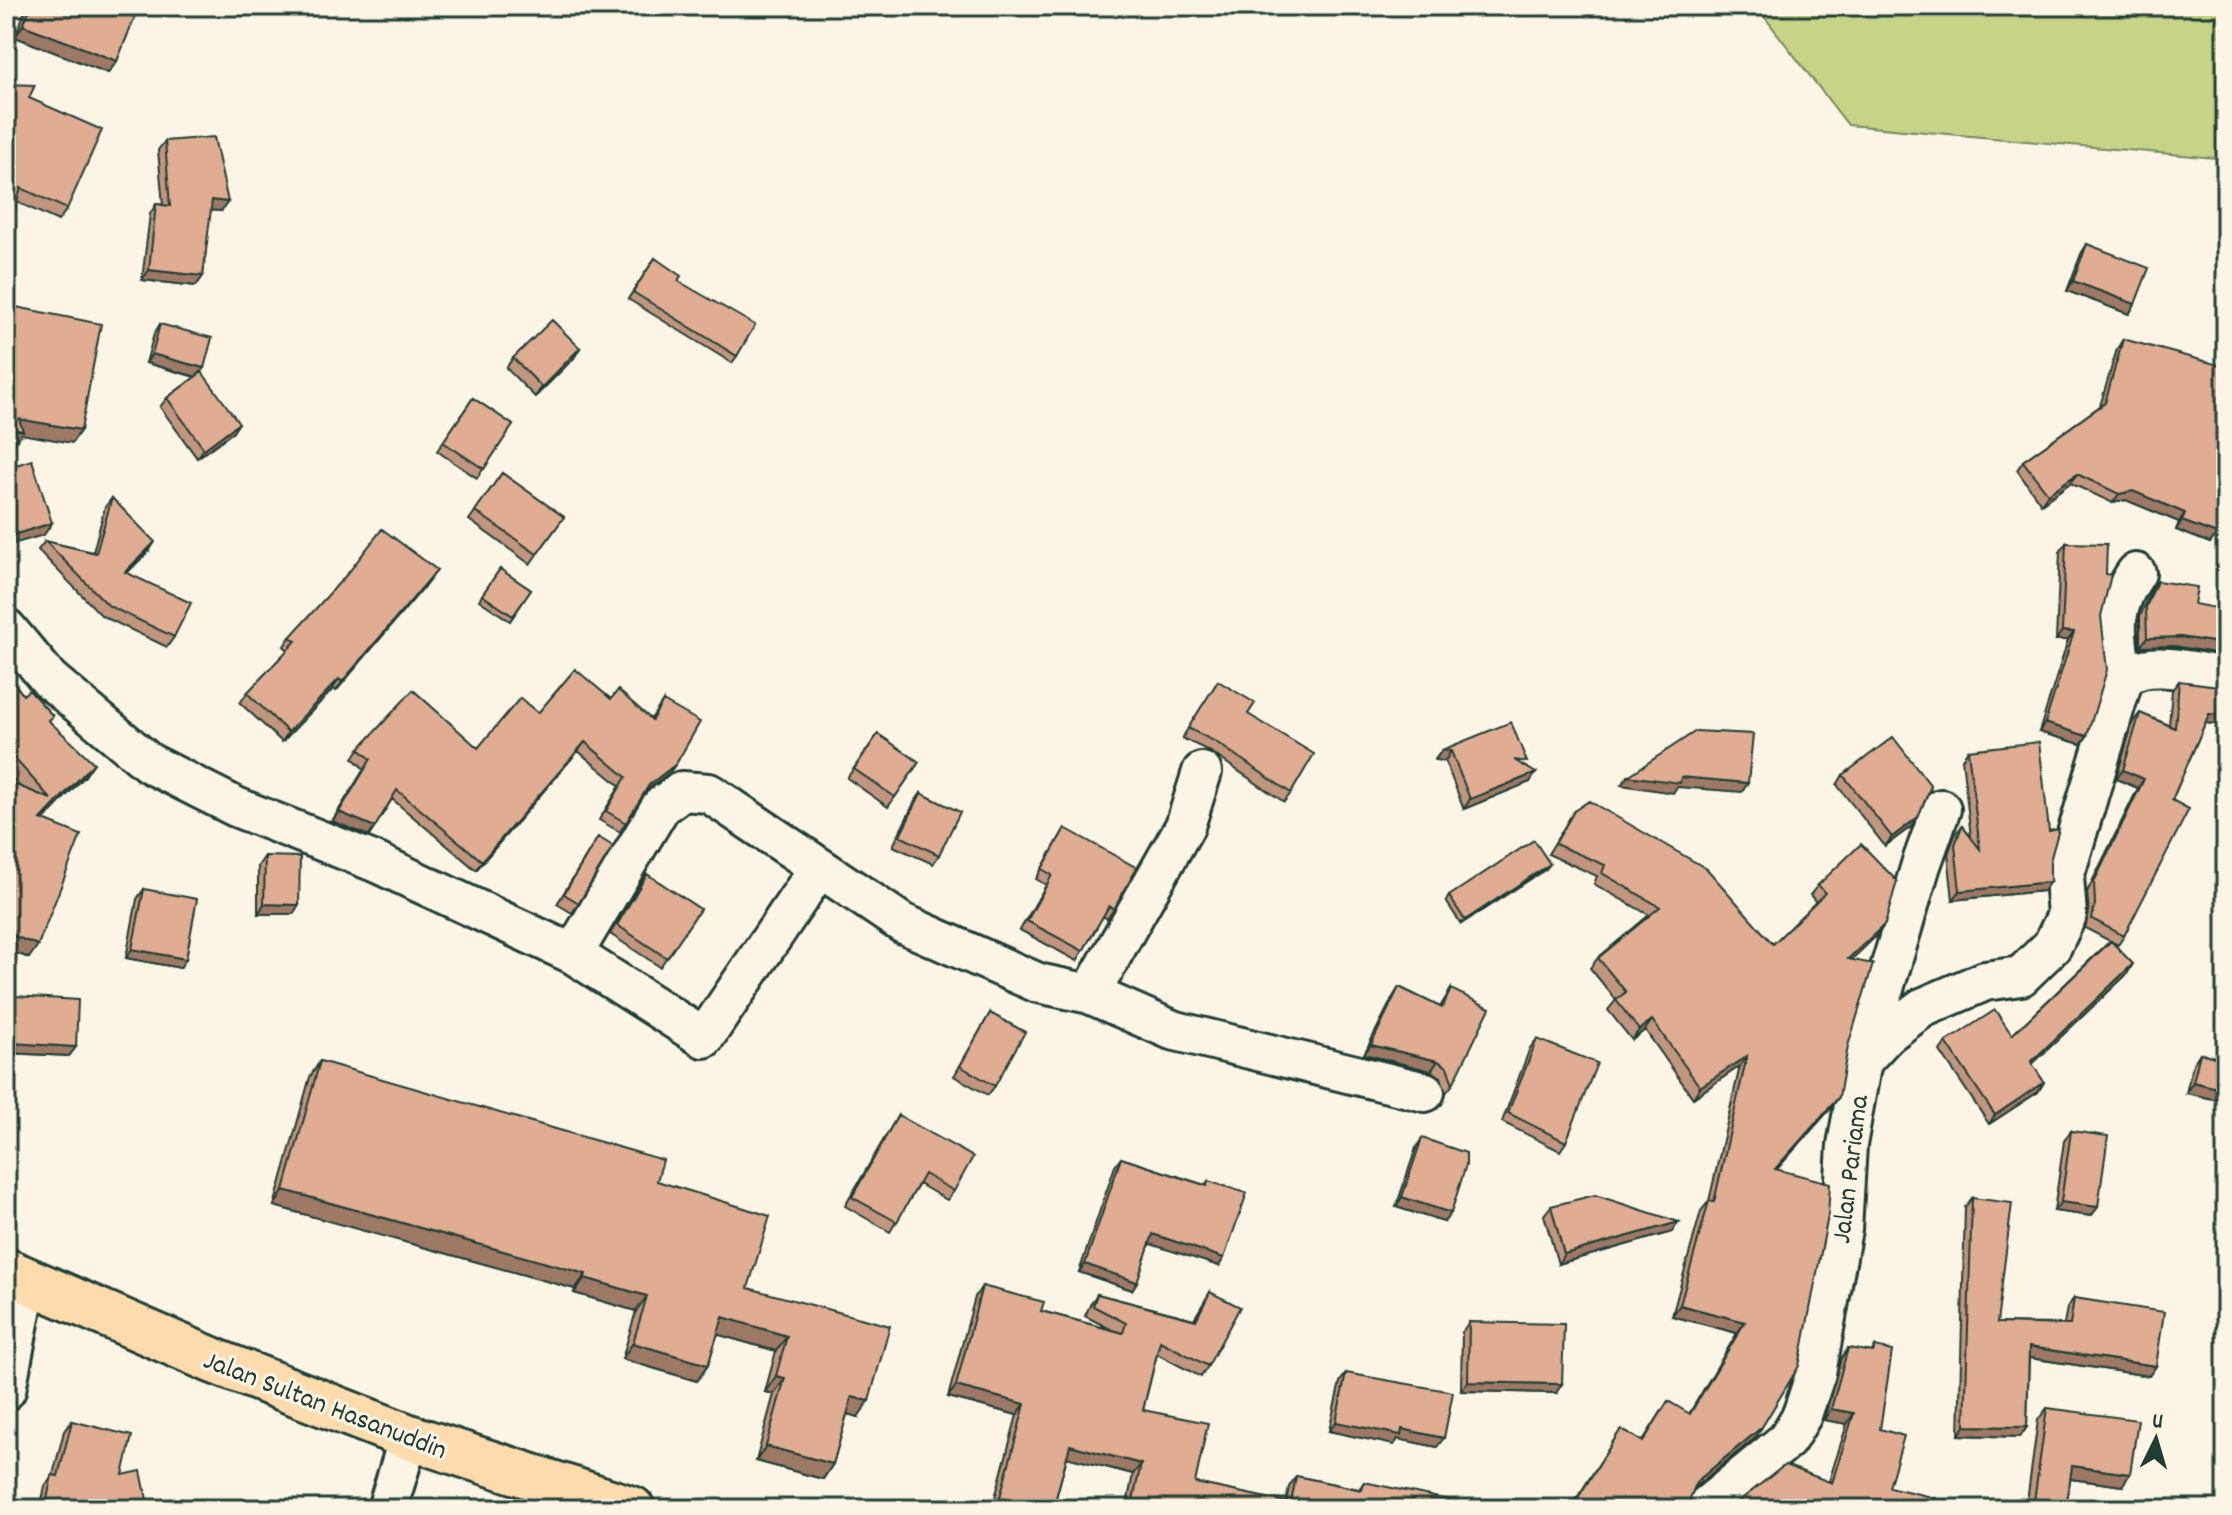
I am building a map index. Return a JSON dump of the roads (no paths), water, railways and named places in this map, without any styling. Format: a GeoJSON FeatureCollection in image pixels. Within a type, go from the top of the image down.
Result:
{"type":"FeatureCollection","features":[{"type":"Feature","properties":{"kind":"highway","name":"Jalan Sultan Hasanuddin"},"geometry":{"type":"LineString","coordinates":[[16,1276],[214,1361],[409,1437],[605,1505]]}},
{"type":"Feature","properties":{"kind":"street"},"geometry":{"type":"LineString","coordinates":[[2123,680],[2115,620],[2120,597],[2136,573]]}},
{"type":"Feature","properties":{"kind":"street"},"geometry":{"type":"LineString","coordinates":[[6,628],[49,679],[149,763],[236,807],[375,862],[573,954],[704,1038],[819,868]]}},
{"type":"Feature","properties":{"kind":"street"},"geometry":{"type":"LineString","coordinates":[[2123,680],[2135,669],[2145,668],[2226,677]]}},
{"type":"Feature","properties":{"kind":"street","name":"Jalan Pariama"},"geometry":{"type":"LineString","coordinates":[[1703,1509],[1787,1440],[1802,1415],[1816,1373],[1842,1229],[1847,1145],[1862,1061],[1887,1034],[1922,1008],[1985,981],[2021,976],[2052,946],[2067,915],[2064,877],[2123,680]]}},
{"type":"Feature","properties":{"kind":"street"},"geometry":{"type":"LineString","coordinates":[[1090,994],[1185,826],[1202,772]]}},
{"type":"Feature","properties":{"kind":"street"},"geometry":{"type":"LineString","coordinates":[[573,954],[661,806],[682,791],[709,793],[902,923],[1038,983],[1090,994],[1172,1030],[1425,1092]]}},
{"type":"Feature","properties":{"kind":"street"},"geometry":{"type":"LineString","coordinates":[[1862,1061],[1941,809]]}},
{"type":"Feature","properties":{"kind":"street"},"geometry":{"type":"LineString","coordinates":[[6,1390],[16,1276]]}},
{"type":"Feature","properties":{"kind":"street"},"geometry":{"type":"LineString","coordinates":[[387,1509],[409,1437]]}}]}
